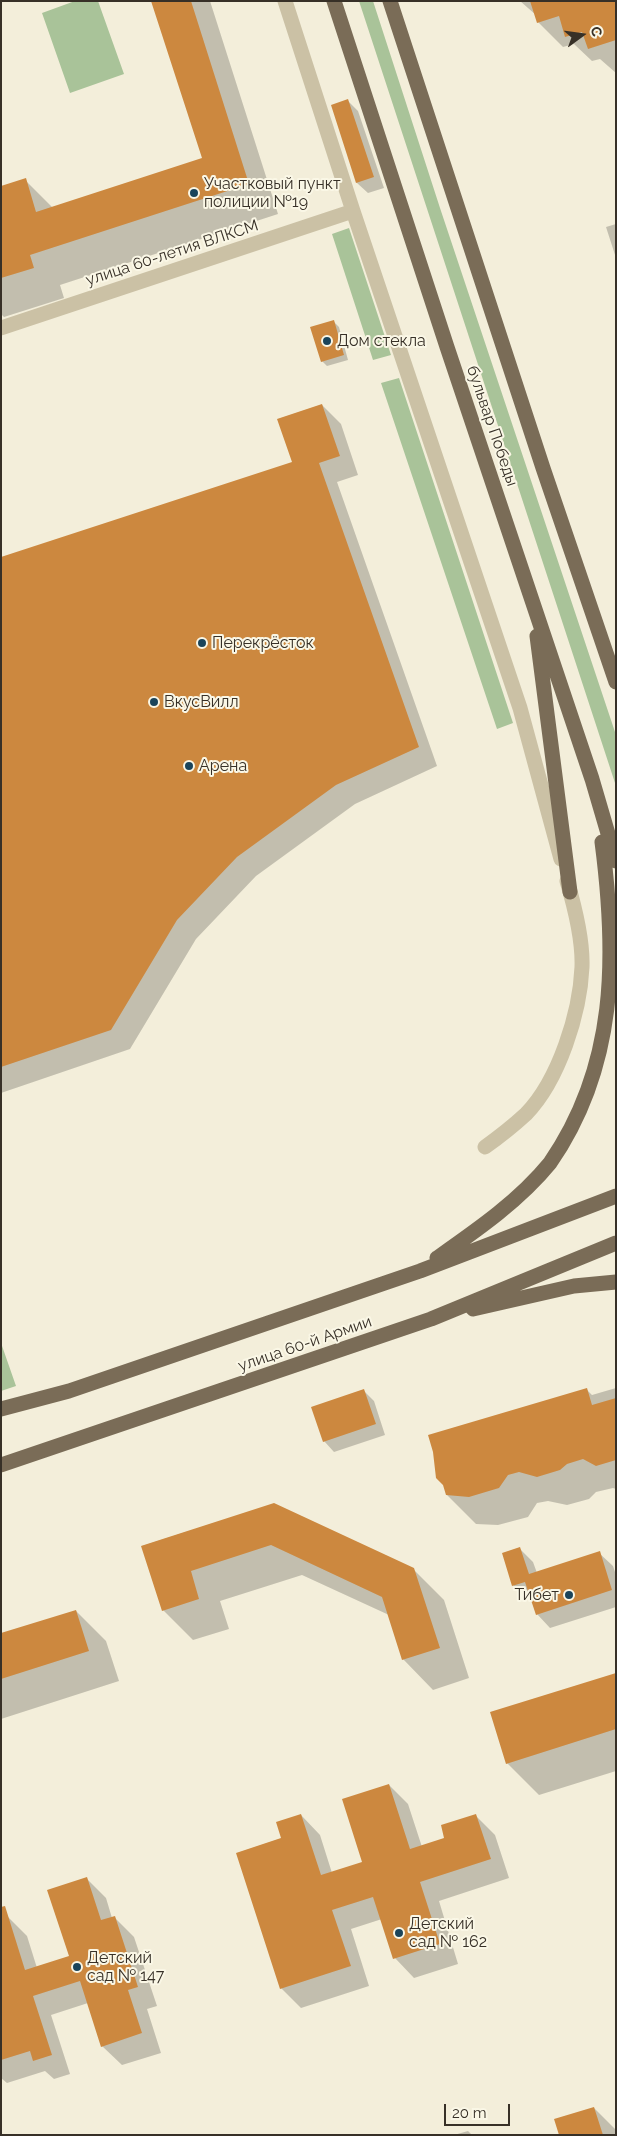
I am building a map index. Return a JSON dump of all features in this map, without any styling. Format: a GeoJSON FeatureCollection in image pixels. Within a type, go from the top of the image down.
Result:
{"type":"FeatureCollection","features":[{"type":"Feature","properties":{"kind":"main road","name":"бульвар Победы"},"geometry":{"type":"LineString","coordinates":[[334,1],[592,779],[616,861]]}},
{"type":"Feature","properties":{"kind":"main road"},"geometry":{"type":"LineString","coordinates":[[390,1],[543,468],[616,682]]}},
{"type":"Feature","properties":{"kind":"main road"},"geometry":{"type":"LineString","coordinates":[[532,602],[570,892]]}},
{"type":"Feature","properties":{"kind":"main road"},"geometry":{"type":"LineString","coordinates":[[420,1271],[486,1224],[549,1164],[570,1135],[578,1120],[603,1061],[612,1022],[615,983],[612,902],[592,779]]}},
{"type":"Feature","properties":{"kind":"main road","name":"улица 60-й Армии"},"geometry":{"type":"LineString","coordinates":[[1,1409],[69,1392],[420,1271],[616,1196]]}},
{"type":"Feature","properties":{"kind":"main road","name":"улица 60-й Армии"},"geometry":{"type":"LineString","coordinates":[[1,1465],[430,1319],[616,1243]]}},
{"type":"Feature","properties":{"kind":"main road"},"geometry":{"type":"LineString","coordinates":[[430,1319],[574,1286],[616,1282]]}},
{"type":"Feature","properties":{"kind":"street"},"geometry":{"type":"LineString","coordinates":[[285,1],[353,211],[520,708],[578,926],[582,966],[577,1005],[566,1046],[549,1082],[527,1113],[485,1147]]}},
{"type":"Feature","properties":{"kind":"street","name":"улица 60-летия ВЛКСМ"},"geometry":{"type":"LineString","coordinates":[[1,328],[353,211]]}},
{"type":"Feature","properties":{"kind":"green space"},"geometry":{"type":"Polygon","coordinates":[[[75,1],[98,1],[124,74],[70,93],[42,13],[75,1]]]}},
{"type":"Feature","properties":{"kind":"green space"},"geometry":{"type":"Polygon","coordinates":[[[359,1],[373,1],[616,735],[616,786],[359,1]]]}},
{"type":"Feature","properties":{"kind":"green space"},"geometry":{"type":"Polygon","coordinates":[[[349,228],[391,355],[373,360],[332,234],[349,228]]]}},
{"type":"Feature","properties":{"kind":"green space"},"geometry":{"type":"Polygon","coordinates":[[[399,378],[513,723],[497,729],[381,383],[399,378]]]}},
{"type":"Feature","properties":{"kind":"green space"},"geometry":{"type":"Polygon","coordinates":[[[1,1343],[16,1386],[1,1391],[1,1343]]]}},
{"type":"Feature","properties":{"kind":"building"},"geometry":{"type":"Polygon","coordinates":[[[151,1],[191,1],[249,184],[30,255],[34,268],[1,278],[1,186],[26,178],[36,212],[202,158],[151,1]]]}},
{"type":"Feature","properties":{"kind":"building"},"geometry":{"type":"Polygon","coordinates":[[[530,1],[616,1],[616,40],[588,49],[582,32],[565,37],[559,16],[537,23],[530,1]]]}},
{"type":"Feature","properties":{"kind":"building"},"geometry":{"type":"Polygon","coordinates":[[[348,99],[374,177],[356,183],[331,105],[348,99]]]}},
{"type":"Feature","properties":{"kind":"building","name":"Дом стекла"},"geometry":{"type":"Polygon","coordinates":[[[334,320],[344,355],[321,362],[310,327],[334,320]]]}},
{"type":"Feature","properties":{"kind":"building","name":"Арена"},"geometry":{"type":"Polygon","coordinates":[[[322,404],[340,456],[319,463],[419,747],[336,785],[237,857],[177,920],[111,1030],[1,1067],[1,557],[292,462],[277,419],[322,404]]]}},
{"type":"Feature","properties":{"kind":"building"},"geometry":{"type":"Polygon","coordinates":[[[587,1388],[592,1405],[616,1398],[616,1460],[596,1466],[583,1459],[567,1464],[560,1470],[537,1477],[519,1472],[508,1475],[499,1488],[469,1497],[446,1495],[443,1485],[436,1478],[433,1452],[428,1435],[587,1388]]]}},
{"type":"Feature","properties":{"kind":"building"},"geometry":{"type":"Polygon","coordinates":[[[364,1389],[376,1424],[323,1442],[311,1407],[364,1389]]]}},
{"type":"Feature","properties":{"kind":"building"},"geometry":{"type":"Polygon","coordinates":[[[274,1503],[414,1568],[440,1648],[402,1660],[382,1597],[271,1545],[191,1571],[199,1599],[162,1611],[141,1546],[274,1503]]]}},
{"type":"Feature","properties":{"kind":"building"},"geometry":{"type":"Polygon","coordinates":[[[520,1547],[529,1574],[600,1551],[612,1590],[536,1615],[525,1582],[512,1586],[502,1553],[520,1547]]]}},
{"type":"Feature","properties":{"kind":"building"},"geometry":{"type":"Polygon","coordinates":[[[76,1610],[89,1651],[1,1679],[1,1633],[76,1610]]]}},
{"type":"Feature","properties":{"kind":"building"},"geometry":{"type":"Polygon","coordinates":[[[616,1673],[616,1729],[506,1764],[490,1712],[616,1673]]]}},
{"type":"Feature","properties":{"kind":"building"},"geometry":{"type":"Polygon","coordinates":[[[389,1784],[410,1849],[444,1838],[441,1825],[476,1814],[491,1859],[420,1882],[440,1944],[393,1959],[373,1897],[332,1910],[351,1966],[280,1989],[236,1853],[281,1838],[276,1822],[301,1814],[321,1875],[362,1862],[342,1799],[389,1784]]]}},
{"type":"Feature","properties":{"kind":"building"},"geometry":{"type":"Polygon","coordinates":[[[87,1877],[101,1920],[115,1916],[138,1987],[128,1990],[142,2033],[101,2047],[80,1981],[33,1996],[52,2055],[33,2061],[30,2051],[1,2060],[1,1907],[5,1906],[25,1970],[69,1956],[47,1890],[87,1877]]]}},
{"type":"Feature","properties":{"kind":"building"},"geometry":{"type":"Polygon","coordinates":[[[594,2107],[603,2135],[559,2135],[554,2119],[594,2107]]]}},
{"type":"Feature","properties":{"kind":"place","name":"Участковый пункт полиции №19"},"geometry":{"type":"Point","coordinates":[194,193]}},
{"type":"Feature","properties":{"kind":"place","name":"Дом стекла"},"geometry":{"type":"Point","coordinates":[327,341]}},
{"type":"Feature","properties":{"kind":"place","name":"Перекрёсток"},"geometry":{"type":"Point","coordinates":[202,643]}},
{"type":"Feature","properties":{"kind":"place","name":"ВкусВилл"},"geometry":{"type":"Point","coordinates":[154,702]}},
{"type":"Feature","properties":{"kind":"place","name":"Арена"},"geometry":{"type":"Point","coordinates":[189,766]}},
{"type":"Feature","properties":{"kind":"place","name":"Тибет"},"geometry":{"type":"Point","coordinates":[569,1595]}},
{"type":"Feature","properties":{"kind":"place","name":"Детский сад № 162"},"geometry":{"type":"Point","coordinates":[399,1933]}},
{"type":"Feature","properties":{"kind":"place","name":"Детский сад № 147"},"geometry":{"type":"Point","coordinates":[77,1967]}}]}
